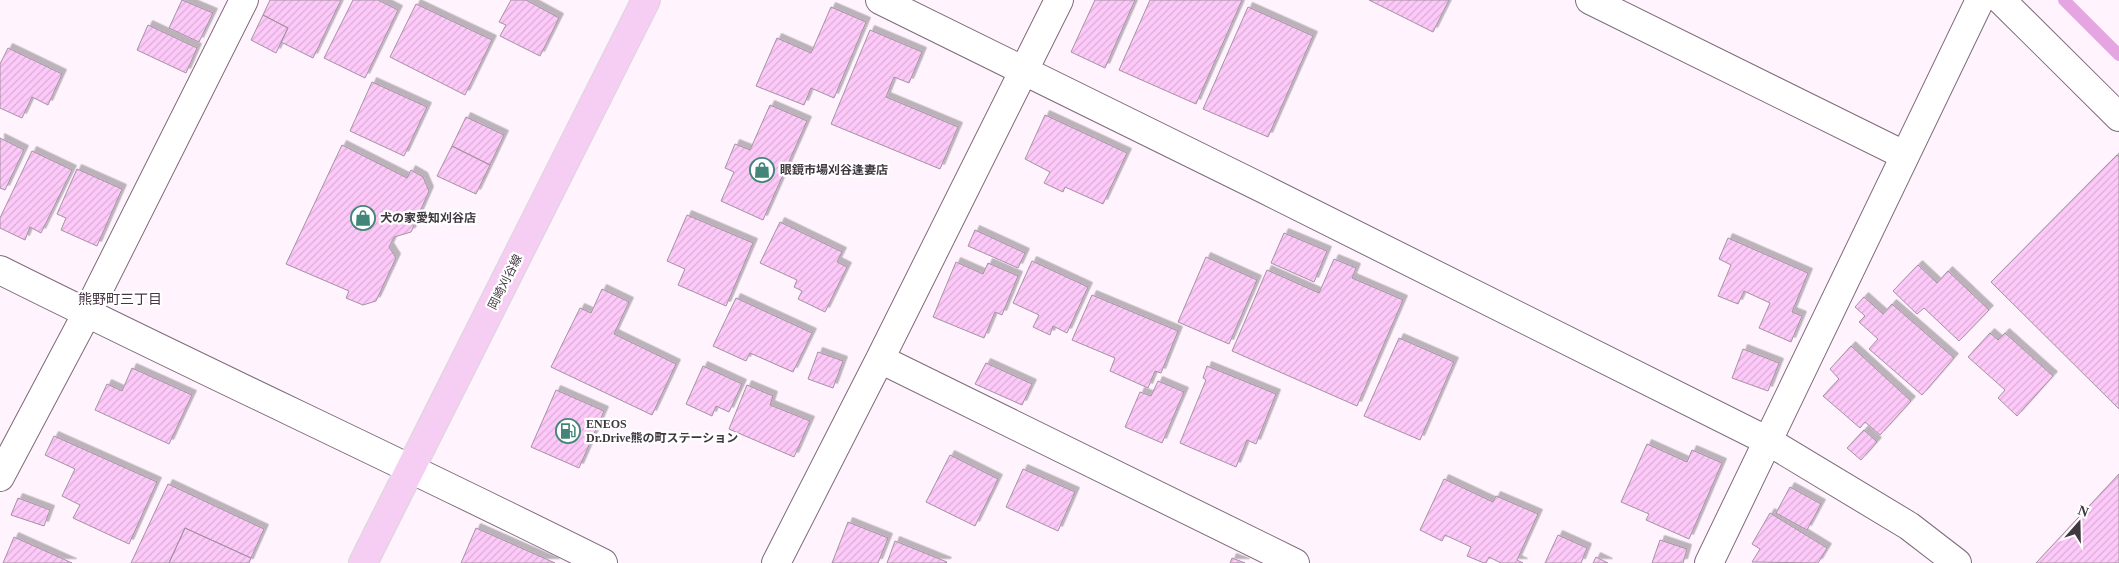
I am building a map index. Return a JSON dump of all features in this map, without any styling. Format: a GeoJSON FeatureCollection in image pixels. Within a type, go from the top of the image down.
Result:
{"type":"FeatureCollection","features":[{"type":"Feature","properties":{"kind":"main road","name":"岡崎刈谷線"},"geometry":{"type":"LineString","coordinates":[[364,563],[646,0]]}},
{"type":"Feature","properties":{"kind":"street"},"geometry":{"type":"LineString","coordinates":[[0,477],[86,313],[244,0]]}},
{"type":"Feature","properties":{"kind":"street"},"geometry":{"type":"LineString","coordinates":[[880,0],[1768,441],[1909,526],[1957,563]]}},
{"type":"Feature","properties":{"kind":"street"},"geometry":{"type":"LineString","coordinates":[[776,563],[1059,0]]}},
{"type":"Feature","properties":{"kind":"street"},"geometry":{"type":"LineString","coordinates":[[1590,0],[1904,155]]}},
{"type":"Feature","properties":{"kind":"street"},"geometry":{"type":"LineString","coordinates":[[1709,563],[1980,0]]}},
{"type":"Feature","properties":{"kind":"street"},"geometry":{"type":"LineString","coordinates":[[2001,0],[2119,117]]}},
{"type":"Feature","properties":{"kind":"street"},"geometry":{"type":"LineString","coordinates":[[0,270],[603,563]]}},
{"type":"Feature","properties":{"kind":"street"},"geometry":{"type":"LineString","coordinates":[[880,359],[1295,563]]}},
{"type":"Feature","properties":{"kind":"building"},"geometry":{"type":"Polygon","coordinates":[[[182,0],[213,13],[199,42],[169,28],[182,0]]]}},
{"type":"Feature","properties":{"kind":"building"},"geometry":{"type":"Polygon","coordinates":[[[270,0],[341,0],[313,58],[281,42],[288,28],[263,15],[270,0]]]}},
{"type":"Feature","properties":{"kind":"building"},"geometry":{"type":"Polygon","coordinates":[[[353,0],[378,0],[398,10],[365,78],[324,58],[353,0]]]}},
{"type":"Feature","properties":{"kind":"building"},"geometry":{"type":"Polygon","coordinates":[[[511,0],[526,0],[559,18],[540,56],[500,36],[506,25],[499,22],[511,0]]]}},
{"type":"Feature","properties":{"kind":"building"},"geometry":{"type":"Polygon","coordinates":[[[1095,0],[1135,0],[1105,68],[1071,52],[1095,0]]]}},
{"type":"Feature","properties":{"kind":"building"},"geometry":{"type":"Polygon","coordinates":[[[1150,0],[1242,0],[1196,104],[1119,70],[1150,0]]]}},
{"type":"Feature","properties":{"kind":"building"},"geometry":{"type":"Polygon","coordinates":[[[1369,0],[1449,0],[1433,32],[1369,0]]]}},
{"type":"Feature","properties":{"kind":"building"},"geometry":{"type":"Polygon","coordinates":[[[416,4],[492,40],[465,95],[390,57],[416,4]]]}},
{"type":"Feature","properties":{"kind":"building"},"geometry":{"type":"Polygon","coordinates":[[[831,7],[866,22],[834,98],[811,88],[804,105],[756,86],[777,38],[811,53],[831,7]]]}},
{"type":"Feature","properties":{"kind":"building"},"geometry":{"type":"Polygon","coordinates":[[[1248,7],[1313,36],[1268,137],[1203,109],[1248,7]]]}},
{"type":"Feature","properties":{"kind":"building"},"geometry":{"type":"Polygon","coordinates":[[[263,15],[288,28],[276,53],[251,40],[263,15]]]}},
{"type":"Feature","properties":{"kind":"building"},"geometry":{"type":"Polygon","coordinates":[[[148,25],[197,48],[186,73],[137,50],[148,25]]]}},
{"type":"Feature","properties":{"kind":"building"},"geometry":{"type":"Polygon","coordinates":[[[870,30],[922,52],[909,83],[894,77],[886,97],[958,127],[940,169],[831,124],[870,30]]]}},
{"type":"Feature","properties":{"kind":"building"},"geometry":{"type":"Polygon","coordinates":[[[8,48],[62,74],[48,105],[32,97],[22,118],[0,108],[0,64],[8,48]]]}},
{"type":"Feature","properties":{"kind":"building"},"geometry":{"type":"Polygon","coordinates":[[[372,82],[427,107],[404,156],[350,131],[372,82]]]}},
{"type":"Feature","properties":{"kind":"building"},"geometry":{"type":"Polygon","coordinates":[[[770,105],[807,121],[763,220],[721,201],[734,172],[725,168],[735,144],[750,150],[770,105]]]}},
{"type":"Feature","properties":{"kind":"building"},"geometry":{"type":"Polygon","coordinates":[[[1045,115],[1127,153],[1103,204],[1065,187],[1063,192],[1044,183],[1050,172],[1025,159],[1045,115]]]}},
{"type":"Feature","properties":{"kind":"building"},"geometry":{"type":"Polygon","coordinates":[[[466,117],[504,135],[490,165],[452,146],[466,117]]]}},
{"type":"Feature","properties":{"kind":"building"},"geometry":{"type":"Polygon","coordinates":[[[0,138],[24,150],[5,190],[0,188],[0,138]]]}},
{"type":"Feature","properties":{"kind":"building"},"geometry":{"type":"Polygon","coordinates":[[[342,145],[407,178],[411,170],[423,177],[429,191],[411,232],[394,237],[389,247],[396,258],[376,301],[363,305],[346,298],[349,291],[286,264],[342,145]]]}},
{"type":"Feature","properties":{"kind":"building"},"geometry":{"type":"Polygon","coordinates":[[[452,146],[490,165],[476,194],[437,176],[452,146]]]}},
{"type":"Feature","properties":{"kind":"building"},"geometry":{"type":"Polygon","coordinates":[[[32,151],[72,170],[41,233],[30,227],[25,240],[0,228],[0,218],[32,151]]]}},
{"type":"Feature","properties":{"kind":"building"},"geometry":{"type":"Polygon","coordinates":[[[2117,155],[2119,157],[2119,409],[1991,282],[2117,155]]]}},
{"type":"Feature","properties":{"kind":"building"},"geometry":{"type":"Polygon","coordinates":[[[77,169],[122,189],[97,246],[61,230],[66,218],[57,214],[77,169]]]}},
{"type":"Feature","properties":{"kind":"building"},"geometry":{"type":"Polygon","coordinates":[[[687,215],[753,243],[726,306],[678,285],[685,269],[667,261],[687,215]]]}},
{"type":"Feature","properties":{"kind":"building"},"geometry":{"type":"Polygon","coordinates":[[[780,222],[842,252],[837,262],[847,267],[825,312],[798,299],[802,291],[794,287],[797,280],[760,263],[780,222]]]}},
{"type":"Feature","properties":{"kind":"building"},"geometry":{"type":"Polygon","coordinates":[[[975,230],[1025,253],[1018,268],[968,246],[975,230]]]}},
{"type":"Feature","properties":{"kind":"building"},"geometry":{"type":"Polygon","coordinates":[[[1284,233],[1327,251],[1314,282],[1271,263],[1284,233]]]}},
{"type":"Feature","properties":{"kind":"building"},"geometry":{"type":"Polygon","coordinates":[[[1728,238],[1808,273],[1792,312],[1802,316],[1791,342],[1759,328],[1770,303],[1744,291],[1738,304],[1718,296],[1731,265],[1719,259],[1728,238]]]}},
{"type":"Feature","properties":{"kind":"building"},"geometry":{"type":"Polygon","coordinates":[[[1206,257],[1257,280],[1229,344],[1178,322],[1206,257]]]}},
{"type":"Feature","properties":{"kind":"building"},"geometry":{"type":"Polygon","coordinates":[[[1334,259],[1356,268],[1352,278],[1403,300],[1357,406],[1232,351],[1267,270],[1319,293],[1334,259]]]}},
{"type":"Feature","properties":{"kind":"building"},"geometry":{"type":"Polygon","coordinates":[[[1032,261],[1088,287],[1067,333],[1053,326],[1050,335],[1033,327],[1039,315],[1013,303],[1032,261]]]}},
{"type":"Feature","properties":{"kind":"building"},"geometry":{"type":"Polygon","coordinates":[[[956,262],[983,274],[988,263],[1018,276],[1002,315],[995,312],[984,338],[933,317],[956,262]]]}},
{"type":"Feature","properties":{"kind":"building"},"geometry":{"type":"Polygon","coordinates":[[[1918,265],[1937,283],[1948,271],[1989,310],[1959,341],[1924,308],[1917,314],[1893,291],[1918,265]]]}},
{"type":"Feature","properties":{"kind":"building"},"geometry":{"type":"Polygon","coordinates":[[[602,289],[629,302],[614,334],[676,364],[652,415],[551,367],[580,308],[591,313],[602,289]]]}},
{"type":"Feature","properties":{"kind":"building"},"geometry":{"type":"Polygon","coordinates":[[[1092,295],[1178,331],[1161,373],[1155,371],[1148,388],[1110,371],[1115,358],[1072,340],[1092,295]]]}},
{"type":"Feature","properties":{"kind":"building"},"geometry":{"type":"Polygon","coordinates":[[[1864,297],[1883,314],[1892,304],[1954,358],[1922,395],[1869,349],[1878,339],[1859,322],[1865,316],[1855,307],[1864,297]]]}},
{"type":"Feature","properties":{"kind":"building"},"geometry":{"type":"Polygon","coordinates":[[[736,298],[812,333],[793,372],[750,353],[746,361],[713,346],[736,298]]]}},
{"type":"Feature","properties":{"kind":"building"},"geometry":{"type":"Polygon","coordinates":[[[1990,333],[1998,340],[2005,333],[2053,376],[2017,416],[1998,398],[2005,390],[1968,357],[1990,333]]]}},
{"type":"Feature","properties":{"kind":"building"},"geometry":{"type":"Polygon","coordinates":[[[1399,338],[1454,362],[1420,440],[1364,416],[1399,338]]]}},
{"type":"Feature","properties":{"kind":"building"},"geometry":{"type":"Polygon","coordinates":[[[1851,346],[1911,401],[1880,435],[1865,422],[1860,428],[1823,396],[1839,379],[1830,369],[1851,346]]]}},
{"type":"Feature","properties":{"kind":"building"},"geometry":{"type":"Polygon","coordinates":[[[1743,349],[1779,363],[1768,391],[1732,378],[1743,349]]]}},
{"type":"Feature","properties":{"kind":"building"},"geometry":{"type":"Polygon","coordinates":[[[818,352],[843,361],[833,388],[808,379],[818,352]]]}},
{"type":"Feature","properties":{"kind":"building"},"geometry":{"type":"Polygon","coordinates":[[[986,363],[1032,384],[1022,405],[975,384],[986,363]]]}},
{"type":"Feature","properties":{"kind":"building"},"geometry":{"type":"Polygon","coordinates":[[[703,366],[742,384],[729,412],[716,406],[712,416],[686,404],[703,366]]]}},
{"type":"Feature","properties":{"kind":"building"},"geometry":{"type":"Polygon","coordinates":[[[1207,366],[1276,394],[1256,444],[1247,440],[1236,467],[1180,443],[1206,380],[1203,378],[1207,366]]]}},
{"type":"Feature","properties":{"kind":"building"},"geometry":{"type":"Polygon","coordinates":[[[132,368],[192,395],[169,444],[95,410],[107,384],[122,391],[132,368]]]}},
{"type":"Feature","properties":{"kind":"building"},"geometry":{"type":"Polygon","coordinates":[[[1158,381],[1184,392],[1162,443],[1125,427],[1140,392],[1151,396],[1158,381]]]}},
{"type":"Feature","properties":{"kind":"building"},"geometry":{"type":"Polygon","coordinates":[[[747,385],[773,396],[770,405],[810,421],[794,457],[729,429],[747,385]]]}},
{"type":"Feature","properties":{"kind":"building"},"geometry":{"type":"Polygon","coordinates":[[[556,390],[604,411],[579,468],[531,447],[556,390]]]}},
{"type":"Feature","properties":{"kind":"building"},"geometry":{"type":"Polygon","coordinates":[[[1864,430],[1877,442],[1861,460],[1847,448],[1864,430]]]}},
{"type":"Feature","properties":{"kind":"building"},"geometry":{"type":"Polygon","coordinates":[[[54,436],[157,482],[129,544],[73,518],[80,505],[62,496],[75,469],[45,455],[54,436]]]}},
{"type":"Feature","properties":{"kind":"building"},"geometry":{"type":"Polygon","coordinates":[[[1647,444],[1687,462],[1692,450],[1722,463],[1689,539],[1646,520],[1649,514],[1621,502],[1647,444]]]}},
{"type":"Feature","properties":{"kind":"building"},"geometry":{"type":"Polygon","coordinates":[[[950,455],[998,479],[975,526],[926,502],[950,455]]]}},
{"type":"Feature","properties":{"kind":"building"},"geometry":{"type":"Polygon","coordinates":[[[1023,469],[1075,492],[1058,531],[1006,507],[1023,469]]]}},
{"type":"Feature","properties":{"kind":"building"},"geometry":{"type":"Polygon","coordinates":[[[2119,474],[2119,563],[2036,563],[2119,474]]]}},
{"type":"Feature","properties":{"kind":"building"},"geometry":{"type":"Polygon","coordinates":[[[1444,479],[1493,502],[1496,496],[1538,514],[1517,560],[1523,563],[1501,563],[1489,557],[1486,563],[1484,563],[1467,556],[1471,547],[1445,535],[1442,541],[1420,530],[1444,479]]]}},
{"type":"Feature","properties":{"kind":"building"},"geometry":{"type":"Polygon","coordinates":[[[168,484],[264,529],[251,558],[185,528],[169,563],[131,563],[168,484]]]}},
{"type":"Feature","properties":{"kind":"building"},"geometry":{"type":"Polygon","coordinates":[[[1790,487],[1821,504],[1807,530],[1776,513],[1790,487]]]}},
{"type":"Feature","properties":{"kind":"building"},"geometry":{"type":"Polygon","coordinates":[[[18,498],[50,510],[44,526],[11,515],[18,498]]]}},
{"type":"Feature","properties":{"kind":"building"},"geometry":{"type":"Polygon","coordinates":[[[1770,513],[1827,548],[1818,563],[1752,562],[1760,549],[1752,544],[1770,513]]]}},
{"type":"Feature","properties":{"kind":"building"},"geometry":{"type":"Polygon","coordinates":[[[848,522],[888,538],[878,563],[832,563],[848,522]]]}},
{"type":"Feature","properties":{"kind":"building"},"geometry":{"type":"Polygon","coordinates":[[[185,528],[251,558],[249,563],[169,563],[185,528]]]}},
{"type":"Feature","properties":{"kind":"building"},"geometry":{"type":"Polygon","coordinates":[[[476,528],[555,563],[461,563],[476,528]]]}},
{"type":"Feature","properties":{"kind":"building"},"geometry":{"type":"Polygon","coordinates":[[[1558,535],[1587,548],[1581,563],[1545,563],[1558,535]]]}},
{"type":"Feature","properties":{"kind":"building"},"geometry":{"type":"Polygon","coordinates":[[[14,537],[72,563],[3,563],[14,537]]]}},
{"type":"Feature","properties":{"kind":"building"},"geometry":{"type":"Polygon","coordinates":[[[1660,540],[1687,549],[1683,563],[1652,563],[1660,540]]]}},
{"type":"Feature","properties":{"kind":"building"},"geometry":{"type":"Polygon","coordinates":[[[895,541],[947,562],[887,563],[895,541]]]}},
{"type":"Feature","properties":{"kind":"building"},"geometry":{"type":"Polygon","coordinates":[[[1596,557],[1608,563],[1593,563],[1596,557]]]}},
{"type":"Feature","properties":{"kind":"building"},"geometry":{"type":"Polygon","coordinates":[[[1232,558],[1245,563],[1230,563],[1232,558]]]}},
{"type":"Feature","properties":{"kind":"waterway"},"geometry":{"type":"LineString","coordinates":[[2064,0],[2119,55]]}},
{"type":"Feature","properties":{"kind":"place","name":"眼鏡市場刈谷逢妻店"},"geometry":{"type":"Point","coordinates":[762,170]}},
{"type":"Feature","properties":{"kind":"place","name":"犬の家愛知刈谷店"},"geometry":{"type":"Point","coordinates":[363,218]}},
{"type":"Feature","properties":{"kind":"place","name":"ENEOS Dr.Drive熊の町ステーション"},"geometry":{"type":"Point","coordinates":[568,431]}},
{"type":"Feature","properties":{"kind":"district","name":"熊野町三丁目"},"geometry":{"type":"Point","coordinates":[120,299]}}]}
